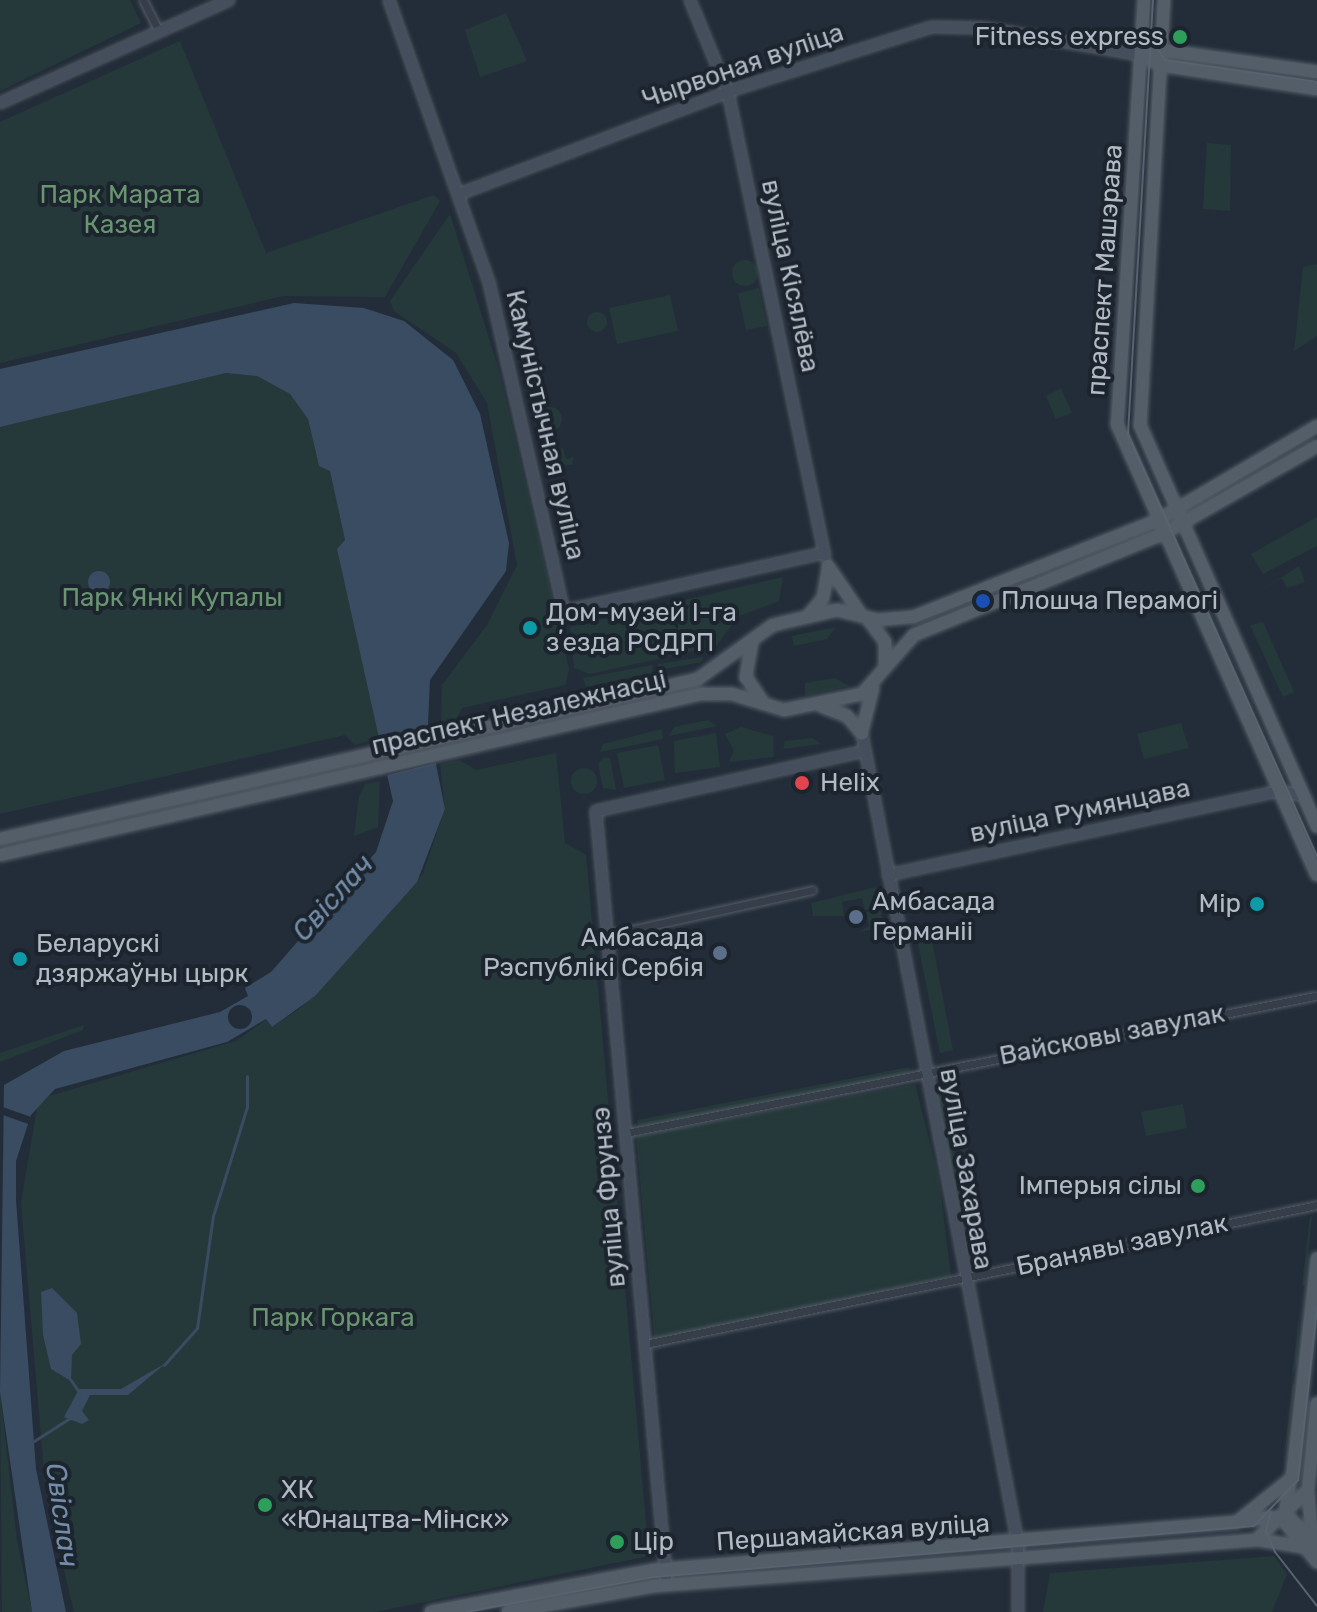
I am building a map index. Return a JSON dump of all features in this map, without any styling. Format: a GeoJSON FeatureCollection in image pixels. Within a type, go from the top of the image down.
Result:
{"type":"FeatureCollection","features":[{"type":"Feature","properties":{"kind":"main road","name":"праспект Машэрава"},"geometry":{"type":"LineString","coordinates":[[1144,0],[1117,424],[1156,521],[1317,875]]}},
{"type":"Feature","properties":{"kind":"main road","name":"праспект Машэрава"},"geometry":{"type":"LineString","coordinates":[[1164,0],[1143,316],[1140,425],[1317,827]]}},
{"type":"Feature","properties":{"kind":"main road","name":"Чырвоная вуліца"},"geometry":{"type":"LineString","coordinates":[[1141,55],[1161,50],[1317,72]]}},
{"type":"Feature","properties":{"kind":"main road","name":"Чырвоная вуліца"},"geometry":{"type":"LineString","coordinates":[[1141,55],[1160,65],[1317,89]]}},
{"type":"Feature","properties":{"kind":"main road"},"geometry":{"type":"LineString","coordinates":[[1124,314],[1143,316]]}},
{"type":"Feature","properties":{"kind":"main road","name":"праспект Незалежнасці"},"geometry":{"type":"LineString","coordinates":[[0,839],[698,679],[755,637],[837,610],[865,616],[913,617],[1156,521],[1317,426]]}},
{"type":"Feature","properties":{"kind":"main road"},"geometry":{"type":"LineString","coordinates":[[878,680],[914,635],[1185,524],[1317,446]]}},
{"type":"Feature","properties":{"kind":"main road"},"geometry":{"type":"LineString","coordinates":[[828,566],[885,642],[878,680],[862,734]]}},
{"type":"Feature","properties":{"kind":"main road"},"geometry":{"type":"LineString","coordinates":[[806,618],[823,598],[828,566]]}},
{"type":"Feature","properties":{"kind":"main road"},"geometry":{"type":"LineString","coordinates":[[755,637],[746,677],[768,704]]}},
{"type":"Feature","properties":{"kind":"main road","name":"праспект Незалежнасці"},"geometry":{"type":"LineString","coordinates":[[0,855],[710,692],[768,704],[818,705],[878,680]]}},
{"type":"Feature","properties":{"kind":"main road"},"geometry":{"type":"LineString","coordinates":[[818,705],[847,716],[862,734]]}},
{"type":"Feature","properties":{"kind":"main road"},"geometry":{"type":"LineString","coordinates":[[1285,1518],[1317,1258]]}},
{"type":"Feature","properties":{"kind":"main road"},"geometry":{"type":"LineString","coordinates":[[1317,1403],[1308,1490],[1312,1545],[1317,1562]]}},
{"type":"Feature","properties":{"kind":"main road","name":"Першамайская вуліца"},"geometry":{"type":"LineString","coordinates":[[431,1612],[665,1568],[1018,1543],[1238,1521],[1273,1497],[1290,1480]]}},
{"type":"Feature","properties":{"kind":"main road","name":"Першамайская вуліца"},"geometry":{"type":"LineString","coordinates":[[508,1612],[667,1585],[1256,1540],[1285,1518],[1308,1490]]}},
{"type":"Feature","properties":{"kind":"main road"},"geometry":{"type":"LineString","coordinates":[[1238,1521],[1285,1518],[1312,1545]]}},
{"type":"Feature","properties":{"kind":"main road"},"geometry":{"type":"LineString","coordinates":[[1256,1540],[1312,1545]]}},
{"type":"Feature","properties":{"kind":"street"},"geometry":{"type":"LineString","coordinates":[[143,0],[159,32]]}},
{"type":"Feature","properties":{"kind":"street"},"geometry":{"type":"LineString","coordinates":[[0,103],[229,0]]}},
{"type":"Feature","properties":{"kind":"street","name":"Камуністычная вуліца"},"geometry":{"type":"LineString","coordinates":[[389,0],[462,193],[524,410],[564,611],[824,553]]}},
{"type":"Feature","properties":{"kind":"street","name":"вуліца Кісялёва"},"geometry":{"type":"LineString","coordinates":[[690,0],[728,92],[828,566]]}},
{"type":"Feature","properties":{"kind":"street","name":"Чырвоная вуліца"},"geometry":{"type":"LineString","coordinates":[[462,193],[728,92],[932,27],[984,28],[1141,55]]}},
{"type":"Feature","properties":{"kind":"street","name":"вуліца Захарава"},"geometry":{"type":"LineString","coordinates":[[862,734],[964,1278],[1018,1543],[1018,1612]]}},
{"type":"Feature","properties":{"kind":"street","name":"вуліца Фрунзэ"},"geometry":{"type":"LineString","coordinates":[[667,1585],[598,807],[865,751]]}},
{"type":"Feature","properties":{"kind":"street"},"geometry":{"type":"LineString","coordinates":[[1281,791],[1302,796]]}},
{"type":"Feature","properties":{"kind":"street","name":"вуліца Румянцава"},"geometry":{"type":"LineString","coordinates":[[888,875],[1281,791]]}},
{"type":"Feature","properties":{"kind":"street"},"geometry":{"type":"LineString","coordinates":[[608,935],[812,890]]}},
{"type":"Feature","properties":{"kind":"street","name":"Вайсковы завулак"},"geometry":{"type":"LineString","coordinates":[[626,1133],[1315,996]]}},
{"type":"Feature","properties":{"kind":"street","name":"Бранявы завулак"},"geometry":{"type":"LineString","coordinates":[[645,1344],[1317,1205]]}},
{"type":"Feature","properties":{"kind":"green space"},"geometry":{"type":"Polygon","coordinates":[[[0,0],[130,0],[141,23],[0,91],[0,0]]]}},
{"type":"Feature","properties":{"kind":"green space"},"geometry":{"type":"Polygon","coordinates":[[[506,13],[527,61],[480,77],[465,30],[506,13]]]}},
{"type":"Feature","properties":{"kind":"green space","name":"Парк Марата Казея"},"geometry":{"type":"Polygon","coordinates":[[[180,41],[266,253],[434,195],[440,201],[385,297],[283,296],[0,363],[0,122],[180,41]]]}},
{"type":"Feature","properties":{"kind":"green space"},"geometry":{"type":"Polygon","coordinates":[[[1207,143],[1231,145],[1230,211],[1203,209],[1207,143]]]}},
{"type":"Feature","properties":{"kind":"green space"},"geometry":{"type":"Polygon","coordinates":[[[450,214],[499,370],[569,669],[565,685],[462,708],[456,719],[441,723],[442,685],[487,625],[517,565],[487,403],[456,353],[394,311],[390,301],[450,214]]]}},
{"type":"Feature","properties":{"kind":"green space"},"geometry":{"type":"Polygon","coordinates":[[[745,260],[754,264],[758,273],[754,282],[745,286],[736,282],[732,273],[736,264],[745,260]]]}},
{"type":"Feature","properties":{"kind":"green space"},"geometry":{"type":"Polygon","coordinates":[[[1317,264],[1317,336],[1294,351],[1303,267],[1317,264]]]}},
{"type":"Feature","properties":{"kind":"green space"},"geometry":{"type":"Polygon","coordinates":[[[759,288],[767,326],[746,330],[738,293],[759,288]]]}},
{"type":"Feature","properties":{"kind":"green space"},"geometry":{"type":"Polygon","coordinates":[[[670,295],[678,331],[617,344],[609,308],[670,295]]]}},
{"type":"Feature","properties":{"kind":"green space"},"geometry":{"type":"Polygon","coordinates":[[[597,312],[604,315],[607,322],[604,329],[597,332],[590,329],[587,322],[590,315],[597,312]]]}},
{"type":"Feature","properties":{"kind":"green space","name":"Парк Янкі Купалы"},"geometry":{"type":"Polygon","coordinates":[[[226,373],[257,376],[290,394],[308,419],[319,466],[330,470],[345,540],[337,549],[380,738],[355,745],[345,735],[0,814],[0,427],[226,373]]]}},
{"type":"Feature","properties":{"kind":"green space"},"geometry":{"type":"Polygon","coordinates":[[[1061,388],[1072,413],[1056,419],[1046,396],[1061,388]]]}},
{"type":"Feature","properties":{"kind":"green space"},"geometry":{"type":"Polygon","coordinates":[[[550,407],[561,414],[562,419],[555,430],[550,431],[539,424],[538,419],[545,408],[550,407]]]}},
{"type":"Feature","properties":{"kind":"green space"},"geometry":{"type":"Polygon","coordinates":[[[563,448],[566,459],[574,457],[572,465],[550,464],[550,471],[546,456],[563,448]]]}},
{"type":"Feature","properties":{"kind":"green space"},"geometry":{"type":"Polygon","coordinates":[[[1317,517],[1317,546],[1263,574],[1251,554],[1317,517]]]}},
{"type":"Feature","properties":{"kind":"green space"},"geometry":{"type":"Polygon","coordinates":[[[1299,566],[1305,582],[1287,588],[1282,578],[1258,592],[1299,566]]]}},
{"type":"Feature","properties":{"kind":"green space"},"geometry":{"type":"Polygon","coordinates":[[[783,577],[779,601],[739,616],[716,646],[590,674],[574,668],[570,627],[783,577]]]}},
{"type":"Feature","properties":{"kind":"green space"},"geometry":{"type":"Polygon","coordinates":[[[1263,622],[1294,692],[1283,697],[1250,625],[1263,622]]]}},
{"type":"Feature","properties":{"kind":"green space"},"geometry":{"type":"Polygon","coordinates":[[[836,627],[827,639],[794,646],[792,636],[836,627]]]}},
{"type":"Feature","properties":{"kind":"green space"},"geometry":{"type":"Polygon","coordinates":[[[703,657],[702,662],[658,670],[658,664],[703,657]]]}},
{"type":"Feature","properties":{"kind":"green space"},"geometry":{"type":"Polygon","coordinates":[[[653,665],[652,673],[586,687],[583,678],[653,665]]]}},
{"type":"Feature","properties":{"kind":"green space"},"geometry":{"type":"Polygon","coordinates":[[[835,678],[849,686],[805,696],[805,683],[835,678]]]}},
{"type":"Feature","properties":{"kind":"green space"},"geometry":{"type":"Polygon","coordinates":[[[708,720],[717,726],[669,736],[674,727],[708,720]]]}},
{"type":"Feature","properties":{"kind":"green space"},"geometry":{"type":"Polygon","coordinates":[[[1181,723],[1189,748],[1144,759],[1137,734],[1181,723]]]}},
{"type":"Feature","properties":{"kind":"green space"},"geometry":{"type":"Polygon","coordinates":[[[741,727],[773,736],[774,757],[729,762],[734,750],[725,734],[741,727]]]}},
{"type":"Feature","properties":{"kind":"green space"},"geometry":{"type":"Polygon","coordinates":[[[662,729],[663,739],[600,752],[603,744],[662,729]]]}},
{"type":"Feature","properties":{"kind":"green space"},"geometry":{"type":"Polygon","coordinates":[[[716,733],[720,767],[675,773],[674,741],[716,733]]]}},
{"type":"Feature","properties":{"kind":"green space"},"geometry":{"type":"Polygon","coordinates":[[[812,738],[821,744],[783,749],[785,741],[812,738]]]}},
{"type":"Feature","properties":{"kind":"green space"},"geometry":{"type":"Polygon","coordinates":[[[658,745],[665,780],[624,788],[617,753],[658,745]]]}},
{"type":"Feature","properties":{"kind":"green space","name":"Парк Горкага"},"geometry":{"type":"Polygon","coordinates":[[[556,753],[565,843],[586,855],[649,1556],[375,1612],[74,1612],[46,1494],[21,1203],[37,1108],[49,1096],[236,1041],[267,1019],[272,1027],[299,1009],[423,873],[445,809],[440,764],[459,760],[476,770],[556,753]]]}},
{"type":"Feature","properties":{"kind":"green space"},"geometry":{"type":"Polygon","coordinates":[[[604,757],[610,758],[616,790],[603,788],[598,764],[604,757]]]}},
{"type":"Feature","properties":{"kind":"green space"},"geometry":{"type":"Polygon","coordinates":[[[584,768],[593,772],[597,781],[593,790],[584,794],[575,790],[571,781],[575,772],[584,768]]]}},
{"type":"Feature","properties":{"kind":"green space"},"geometry":{"type":"Polygon","coordinates":[[[380,781],[378,827],[354,836],[359,797],[365,784],[380,781]]]}},
{"type":"Feature","properties":{"kind":"green space"},"geometry":{"type":"Polygon","coordinates":[[[876,887],[880,907],[865,910],[862,898],[842,902],[844,916],[813,916],[811,903],[876,887]]]}},
{"type":"Feature","properties":{"kind":"green space"},"geometry":{"type":"Polygon","coordinates":[[[880,908],[884,927],[859,932],[869,926],[866,912],[880,908]]]}},
{"type":"Feature","properties":{"kind":"green space"},"geometry":{"type":"Polygon","coordinates":[[[930,931],[953,1050],[940,1053],[916,934],[930,931]]]}},
{"type":"Feature","properties":{"kind":"green space"},"geometry":{"type":"Polygon","coordinates":[[[84,1025],[83,1030],[0,1062],[0,1053],[84,1025]]]}},
{"type":"Feature","properties":{"kind":"green space"},"geometry":{"type":"Polygon","coordinates":[[[909,1067],[911,1075],[639,1129],[637,1120],[909,1067]]]}},
{"type":"Feature","properties":{"kind":"green space"},"geometry":{"type":"Polygon","coordinates":[[[955,1080],[972,1170],[964,1171],[947,1081],[955,1080]]]}},
{"type":"Feature","properties":{"kind":"green space"},"geometry":{"type":"Polygon","coordinates":[[[941,1083],[958,1171],[952,1172],[935,1084],[941,1083]]]}},
{"type":"Feature","properties":{"kind":"green space"},"geometry":{"type":"Polygon","coordinates":[[[915,1084],[939,1179],[951,1276],[655,1342],[636,1136],[915,1084]]]}},
{"type":"Feature","properties":{"kind":"green space"},"geometry":{"type":"Polygon","coordinates":[[[1183,1104],[1187,1128],[1146,1136],[1141,1112],[1183,1104]]]}},
{"type":"Feature","properties":{"kind":"green space"},"geometry":{"type":"Polygon","coordinates":[[[971,1175],[987,1256],[980,1258],[963,1177],[971,1175]]]}},
{"type":"Feature","properties":{"kind":"green space"},"geometry":{"type":"Polygon","coordinates":[[[958,1178],[974,1256],[969,1257],[953,1179],[958,1178]]]}},
{"type":"Feature","properties":{"kind":"green space"},"geometry":{"type":"Polygon","coordinates":[[[1310,1216],[1305,1285],[1302,1285],[1310,1216]]]}},
{"type":"Feature","properties":{"kind":"green space"},"geometry":{"type":"Polygon","coordinates":[[[1300,1306],[1297,1363],[1292,1376],[1300,1306]]]}},
{"type":"Feature","properties":{"kind":"green space"},"geometry":{"type":"Polygon","coordinates":[[[1292,1383],[1295,1385],[1284,1461],[1292,1383]]]}},
{"type":"Feature","properties":{"kind":"green space"},"geometry":{"type":"Polygon","coordinates":[[[0,1392],[17,1540],[32,1612],[2,1612],[0,1392]]]}},
{"type":"Feature","properties":{"kind":"green space"},"geometry":{"type":"Polygon","coordinates":[[[1274,1556],[1287,1574],[1272,1612],[1043,1612],[1050,1573],[1274,1556]]]}},
{"type":"Feature","properties":{"kind":"water"},"geometry":{"type":"Polygon","coordinates":[[[294,303],[364,308],[404,321],[453,360],[480,414],[509,543],[506,571],[430,680],[428,724],[445,809],[417,882],[315,996],[272,1027],[266,1019],[227,1042],[55,1089],[31,1115],[16,1161],[16,1200],[36,1469],[66,1612],[32,1612],[0,1392],[4,1085],[64,1051],[220,1012],[248,996],[245,988],[271,972],[376,852],[393,801],[337,549],[345,540],[330,471],[319,466],[308,419],[290,394],[257,376],[226,373],[0,427],[0,369],[294,303]]]}},
{"type":"Feature","properties":{"kind":"water"},"geometry":{"type":"Polygon","coordinates":[[[99,571],[107,574],[110,582],[107,590],[99,593],[91,590],[88,582],[91,574],[99,571]]]}},
{"type":"Feature","properties":{"kind":"water"},"geometry":{"type":"Polygon","coordinates":[[[52,1288],[77,1313],[81,1344],[72,1355],[71,1381],[51,1369],[43,1335],[41,1292],[52,1288]]]}},
{"type":"Feature","properties":{"kind":"water"},"geometry":{"type":"Polygon","coordinates":[[[166,1363],[128,1395],[90,1395],[82,1411],[89,1420],[82,1424],[64,1417],[79,1389],[121,1389],[166,1363]]]}},
{"type":"Feature","properties":{"kind":"pier"},"geometry":{"type":"Polygon","coordinates":[[[434,732],[443,761],[384,776],[377,745],[434,732]]]}},
{"type":"Feature","properties":{"kind":"pier"},"geometry":{"type":"Polygon","coordinates":[[[240,1005],[248,1009],[252,1017],[248,1025],[240,1029],[232,1025],[228,1017],[232,1009],[240,1005]]]}},
{"type":"Feature","properties":{"kind":"pier"},"geometry":{"type":"Polygon","coordinates":[[[0,1106],[34,1118],[31,1125],[0,1114],[0,1106]]]}},
{"type":"Feature","properties":{"kind":"waterway"},"geometry":{"type":"LineString","coordinates":[[164,1365],[197,1328],[213,1216],[247,1107],[247,1076]]}},
{"type":"Feature","properties":{"kind":"waterway"},"geometry":{"type":"LineString","coordinates":[[70,1379],[79,1392]]}},
{"type":"Feature","properties":{"kind":"waterway"},"geometry":{"type":"LineString","coordinates":[[34,1441],[70,1418]]}},
{"type":"Feature","properties":{"kind":"tram line"},"geometry":{"type":"LineString","coordinates":[[1153,0],[1128,434],[1317,857]]}},
{"type":"Feature","properties":{"kind":"tram line"},"geometry":{"type":"LineString","coordinates":[[1150,38],[1165,60],[1317,82]]}},
{"type":"Feature","properties":{"kind":"tram line"},"geometry":{"type":"LineString","coordinates":[[466,1612],[653,1577],[1254,1526],[1298,1480],[1317,1307]]}},
{"type":"Feature","properties":{"kind":"tram line"},"geometry":{"type":"LineString","coordinates":[[1271,1512],[1266,1531],[1275,1552],[1317,1606]]}},
{"type":"Feature","properties":{"kind":"place","name":"Fitness express"},"geometry":{"type":"Point","coordinates":[1180,37]}},
{"type":"Feature","properties":{"kind":"place","name":"Плошча Перамогі"},"geometry":{"type":"Point","coordinates":[983,601]}},
{"type":"Feature","properties":{"kind":"place","name":"Дом-музей I-га зʼезда РСДРП"},"geometry":{"type":"Point","coordinates":[530,628]}},
{"type":"Feature","properties":{"kind":"place","name":"Helix"},"geometry":{"type":"Point","coordinates":[802,783]}},
{"type":"Feature","properties":{"kind":"place","name":"Мір"},"geometry":{"type":"Point","coordinates":[1257,904]}},
{"type":"Feature","properties":{"kind":"place","name":"Амбасада Германіі"},"geometry":{"type":"Point","coordinates":[856,917]}},
{"type":"Feature","properties":{"kind":"place","name":"Амбасада Рэспублікі Сербія"},"geometry":{"type":"Point","coordinates":[720,953]}},
{"type":"Feature","properties":{"kind":"place","name":"Беларускі дзяржаўны цырк"},"geometry":{"type":"Point","coordinates":[20,959]}},
{"type":"Feature","properties":{"kind":"place","name":"Імперыя сілы"},"geometry":{"type":"Point","coordinates":[1198,1186]}},
{"type":"Feature","properties":{"kind":"place","name":"ХК «Юнацтва-Мінск»"},"geometry":{"type":"Point","coordinates":[265,1505]}},
{"type":"Feature","properties":{"kind":"place","name":"Цір"},"geometry":{"type":"Point","coordinates":[617,1542]}},
{"type":"Feature","properties":{"kind":"water label","name":"Свіслач"},"geometry":{"type":"Point","coordinates":[333,898]}},
{"type":"Feature","properties":{"kind":"water label","name":"Свіслач"},"geometry":{"type":"Point","coordinates":[62,1515]}}]}
